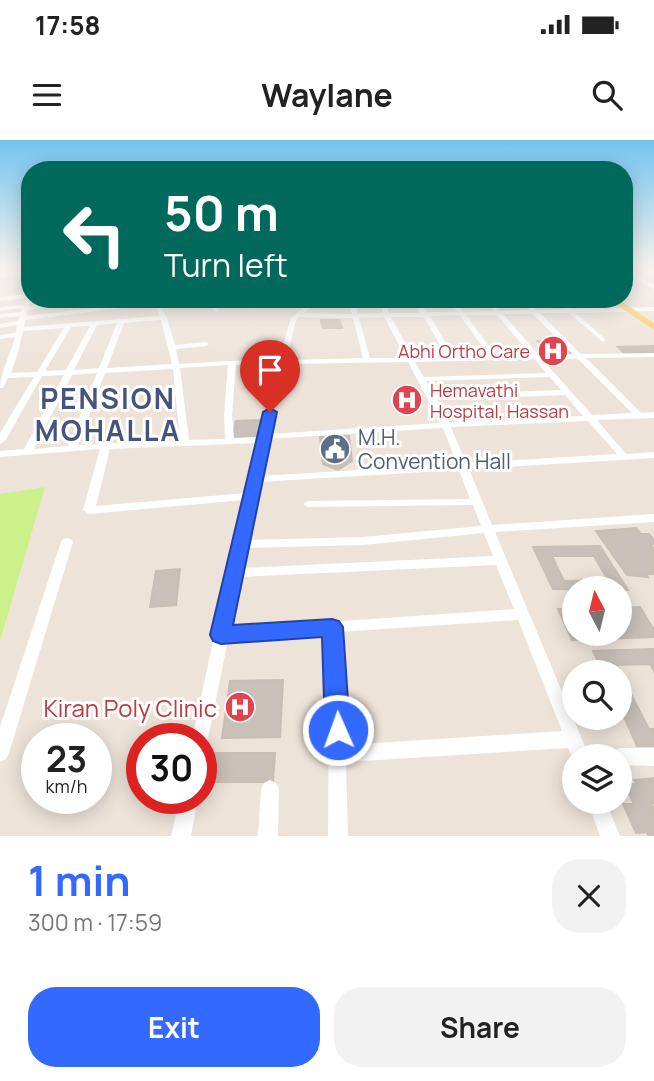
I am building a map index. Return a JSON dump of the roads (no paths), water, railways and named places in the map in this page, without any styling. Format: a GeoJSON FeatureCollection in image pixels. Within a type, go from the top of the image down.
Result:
{"type":"FeatureCollection","features":[{"type":"Feature","properties":{"kind":"main road"},"geometry":{"type":"LineString","coordinates":[[625,308],[654,327]]}},
{"type":"Feature","properties":{"kind":"street"},"geometry":{"type":"LineString","coordinates":[[1,299],[25,311],[69,325],[164,318]]}},
{"type":"Feature","properties":{"kind":"street"},"geometry":{"type":"LineString","coordinates":[[0,316],[43,308]]}},
{"type":"Feature","properties":{"kind":"street"},"geometry":{"type":"LineString","coordinates":[[0,309],[25,311],[69,308]]}},
{"type":"Feature","properties":{"kind":"street"},"geometry":{"type":"LineString","coordinates":[[159,308],[164,318],[175,367],[185,444]]}},
{"type":"Feature","properties":{"kind":"street"},"geometry":{"type":"LineString","coordinates":[[203,723],[263,439],[293,319],[306,308]]}},
{"type":"Feature","properties":{"kind":"street"},"geometry":{"type":"LineString","coordinates":[[353,308],[367,360]]}},
{"type":"Feature","properties":{"kind":"street"},"geometry":{"type":"LineString","coordinates":[[385,308],[446,425],[575,744]]}},
{"type":"Feature","properties":{"kind":"street"},"geometry":{"type":"LineString","coordinates":[[421,308],[451,358]]}},
{"type":"Feature","properties":{"kind":"street"},"geometry":{"type":"LineString","coordinates":[[457,308],[493,357]]}},
{"type":"Feature","properties":{"kind":"street"},"geometry":{"type":"LineString","coordinates":[[494,308],[625,458]]}},
{"type":"Feature","properties":{"kind":"street"},"geometry":{"type":"LineString","coordinates":[[532,308],[639,416]]}},
{"type":"Feature","properties":{"kind":"street"},"geometry":{"type":"LineString","coordinates":[[567,308],[603,340]]}},
{"type":"Feature","properties":{"kind":"street"},"geometry":{"type":"LineString","coordinates":[[298,314],[387,316],[654,309]]}},
{"type":"Feature","properties":{"kind":"street"},"geometry":{"type":"LineString","coordinates":[[0,326],[25,311]]}},
{"type":"Feature","properties":{"kind":"street"},"geometry":{"type":"LineString","coordinates":[[0,337],[25,311]]}},
{"type":"Feature","properties":{"kind":"street"},"geometry":{"type":"LineString","coordinates":[[0,385],[15,355],[25,311]]}},
{"type":"Feature","properties":{"kind":"street"},"geometry":{"type":"LineString","coordinates":[[72,448],[121,322]]}},
{"type":"Feature","properties":{"kind":"street"},"geometry":{"type":"LineString","coordinates":[[28,452],[95,323]]}},
{"type":"Feature","properties":{"kind":"street"},"geometry":{"type":"LineString","coordinates":[[0,441],[69,325]]}},
{"type":"Feature","properties":{"kind":"street"},"geometry":{"type":"LineString","coordinates":[[171,347],[206,344]]}},
{"type":"Feature","properties":{"kind":"street"},"geometry":{"type":"LineString","coordinates":[[0,356],[15,355]]}},
{"type":"Feature","properties":{"kind":"street"},"geometry":{"type":"LineString","coordinates":[[5,373],[40,374],[284,361],[654,355]]}},
{"type":"Feature","properties":{"kind":"street"},"geometry":{"type":"LineString","coordinates":[[230,442],[228,415],[232,363]]}},
{"type":"Feature","properties":{"kind":"street"},"geometry":{"type":"LineString","coordinates":[[424,379],[552,375]]}},
{"type":"Feature","properties":{"kind":"street"},"geometry":{"type":"LineString","coordinates":[[433,398],[567,392]]}},
{"type":"Feature","properties":{"kind":"street"},"geometry":{"type":"LineString","coordinates":[[0,454],[106,446],[230,442],[446,425],[654,415]]}},
{"type":"Feature","properties":{"kind":"street"},"geometry":{"type":"LineString","coordinates":[[106,446],[89,510],[251,496]]}},
{"type":"Feature","properties":{"kind":"street"},"geometry":{"type":"LineString","coordinates":[[254,480],[654,455]]}},
{"type":"Feature","properties":{"kind":"street"},"geometry":{"type":"LineString","coordinates":[[308,505],[477,502]]}},
{"type":"Feature","properties":{"kind":"street"},"geometry":{"type":"LineString","coordinates":[[241,544],[363,541],[488,529],[654,518]]}},
{"type":"Feature","properties":{"kind":"street"},"geometry":{"type":"LineString","coordinates":[[1,746],[67,542]]}},
{"type":"Feature","properties":{"kind":"street"},"geometry":{"type":"LineString","coordinates":[[234,573],[500,560]]}},
{"type":"Feature","properties":{"kind":"street"},"geometry":{"type":"LineString","coordinates":[[221,635],[522,614]]}},
{"type":"Feature","properties":{"kind":"street"},"geometry":{"type":"LineString","coordinates":[[332,627],[338,754],[338,836]]}},
{"type":"Feature","properties":{"kind":"street"},"geometry":{"type":"LineString","coordinates":[[338,754],[573,739]]}},
{"type":"Feature","properties":{"kind":"street"},"geometry":{"type":"LineString","coordinates":[[632,757],[654,757]]}},
{"type":"Feature","properties":{"kind":"street"},"geometry":{"type":"LineString","coordinates":[[268,836],[270,789]]}},
{"type":"Feature","properties":{"kind":"street"},"geometry":{"type":"LineString","coordinates":[[181,836],[185,814]]}},
{"type":"Feature","properties":{"kind":"street"},"geometry":{"type":"LineString","coordinates":[[602,814],[610,836]]}},
{"type":"Feature","properties":{"kind":"place","name":"Abhi Ortho Care"},"geometry":{"type":"Point","coordinates":[553,351]}},
{"type":"Feature","properties":{"kind":"place","name":"Hemavathi Hospital, Hassan"},"geometry":{"type":"Point","coordinates":[407,400]}},
{"type":"Feature","properties":{"kind":"place","name":"M.H. Convention Hall"},"geometry":{"type":"Point","coordinates":[335,449]}},
{"type":"Feature","properties":{"kind":"place","name":"Kiran Poly Clinic"},"geometry":{"type":"Point","coordinates":[240,707]}},
{"type":"Feature","properties":{"kind":"district","name":"PENSION MOHALLA"},"geometry":{"type":"Point","coordinates":[108,414]}}]}
